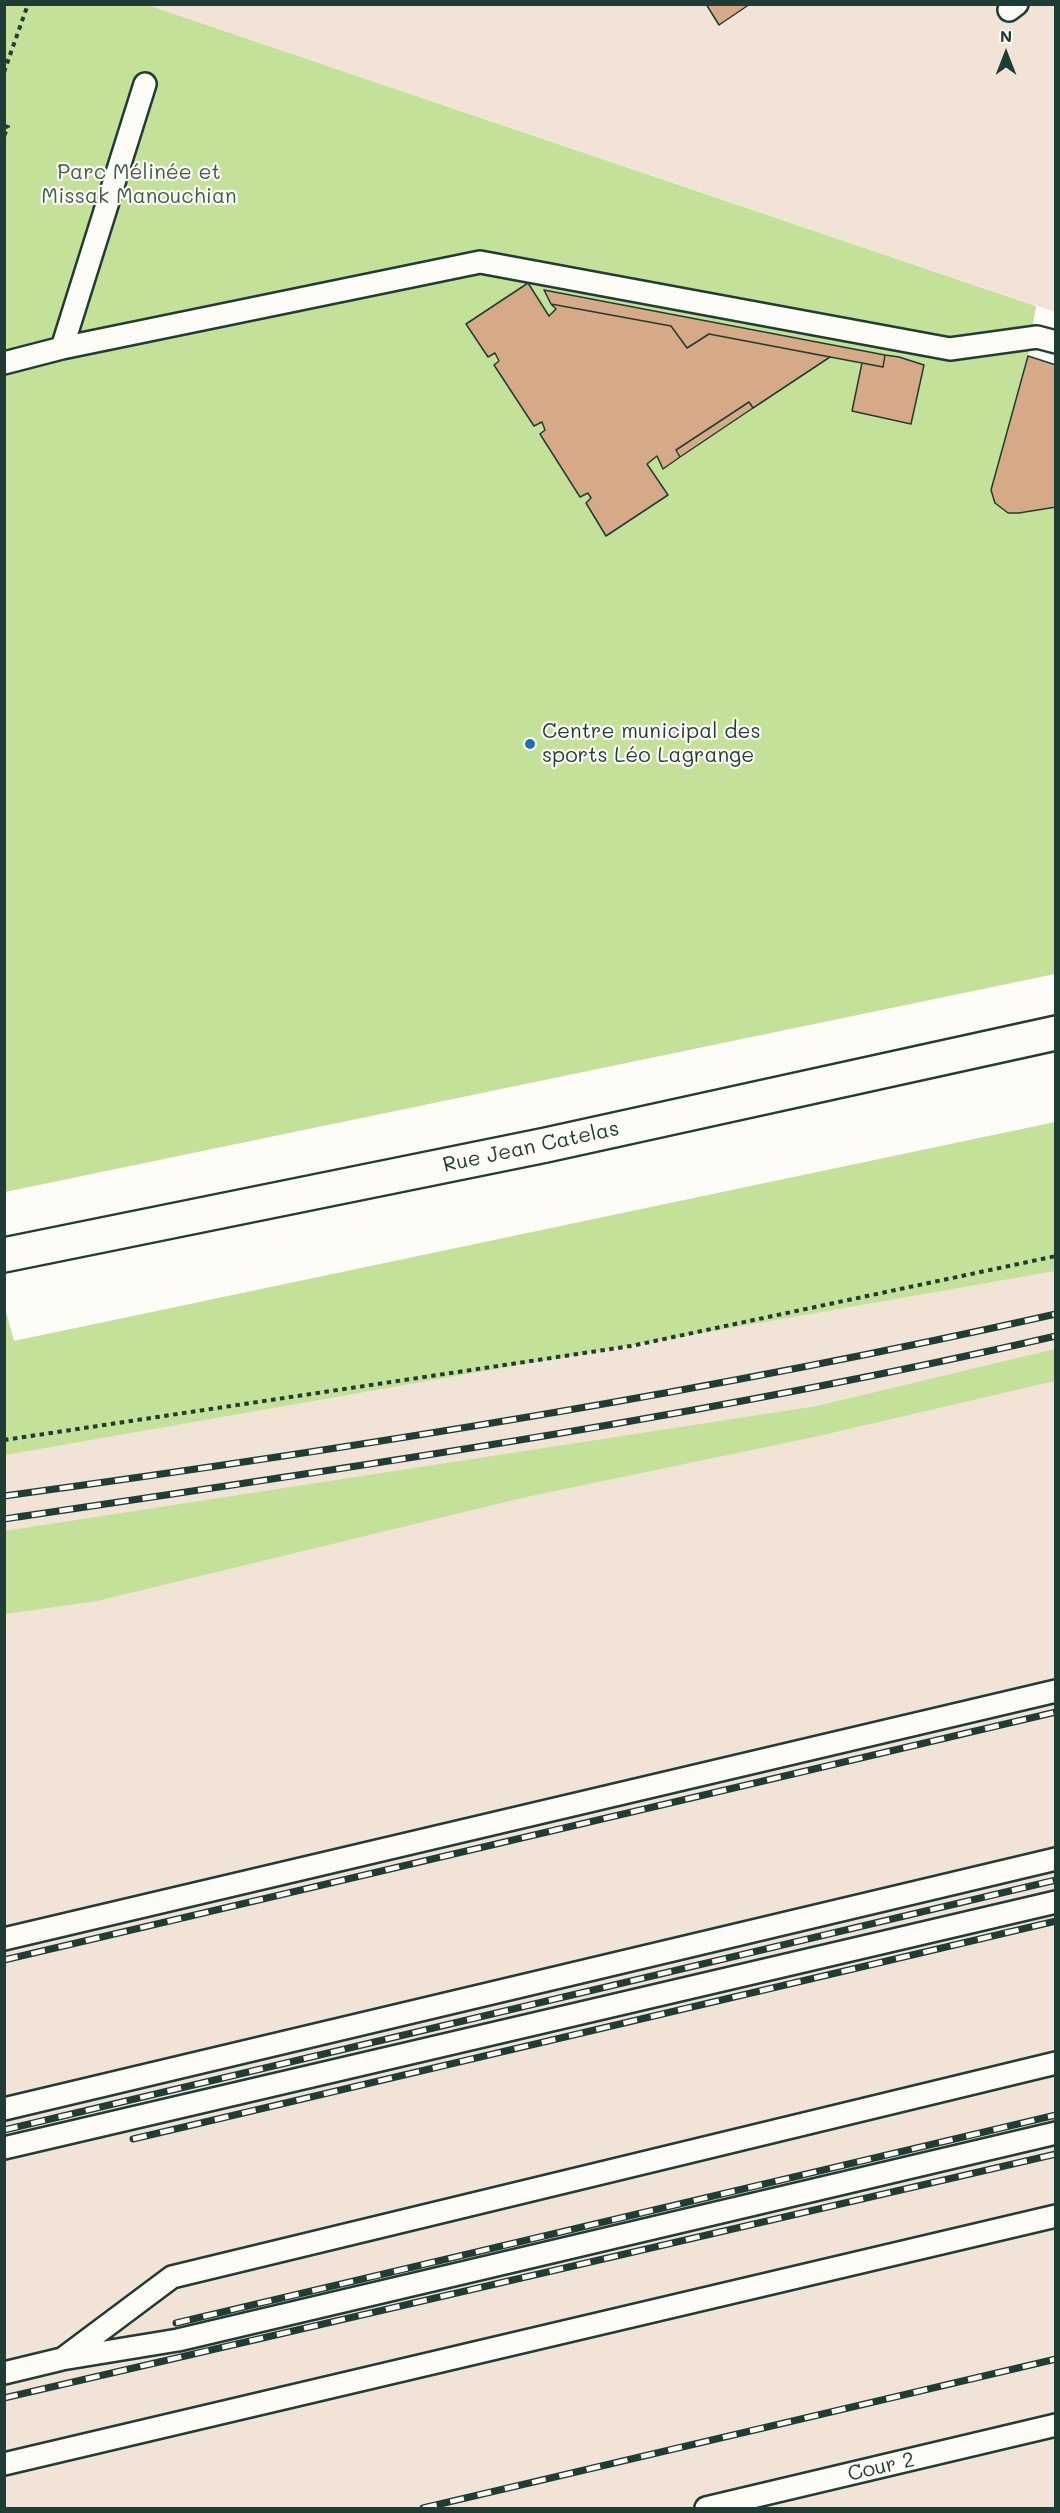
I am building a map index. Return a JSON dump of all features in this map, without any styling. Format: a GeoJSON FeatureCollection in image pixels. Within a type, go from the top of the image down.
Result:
{"type":"FeatureCollection","features":[{"type":"Feature","properties":{"kind":"street","name":"Rue Jean Catelas"},"geometry":{"type":"LineString","coordinates":[[4,1255],[546,1144],[1056,1033]]}},
{"type":"Feature","properties":{"kind":"lane"},"geometry":{"type":"LineString","coordinates":[[62,348],[145,84]]}},
{"type":"Feature","properties":{"kind":"lane"},"geometry":{"type":"LineString","coordinates":[[4,363],[62,348],[480,262],[950,349],[1037,337],[1056,342]]}},
{"type":"Feature","properties":{"kind":"lane"},"geometry":{"type":"LineString","coordinates":[[4,1939],[1056,1691]]}},
{"type":"Feature","properties":{"kind":"lane"},"geometry":{"type":"LineString","coordinates":[[4,2109],[1056,1859]]}},
{"type":"Feature","properties":{"kind":"lane"},"geometry":{"type":"LineString","coordinates":[[4,2148],[1056,1902]]}},
{"type":"Feature","properties":{"kind":"lane"},"geometry":{"type":"LineString","coordinates":[[62,2359],[172,2277],[1056,2063]]}},
{"type":"Feature","properties":{"kind":"lane"},"geometry":{"type":"LineString","coordinates":[[4,2373],[62,2359],[178,2340],[1056,2133]]}},
{"type":"Feature","properties":{"kind":"lane"},"geometry":{"type":"LineString","coordinates":[[4,2464],[1056,2216]]}},
{"type":"Feature","properties":{"kind":"lane","name":"Cour 2"},"geometry":{"type":"LineString","coordinates":[[706,2508],[1056,2425]]}},
{"type":"Feature","properties":{"kind":"path"},"geometry":{"type":"LineString","coordinates":[[4,72],[28,4]]}},
{"type":"Feature","properties":{"kind":"path"},"geometry":{"type":"LineString","coordinates":[[4,126],[8,127],[4,136]]}},
{"type":"Feature","properties":{"kind":"path"},"geometry":{"type":"LineString","coordinates":[[4,1440],[631,1346],[1056,1256]]}},
{"type":"Feature","properties":{"kind":"shaded area"},"geometry":{"type":"Polygon","coordinates":[[[149,5],[1055,5],[1055,312],[149,5]]]}},
{"type":"Feature","properties":{"kind":"shaded area"},"geometry":{"type":"Polygon","coordinates":[[[1055,1125],[1055,2508],[5,2508],[4,1343],[1055,1125]]]}},
{"type":"Feature","properties":{"kind":"green space","name":"Centre municipal des sports Léo Lagrange"},"geometry":{"type":"Polygon","coordinates":[[[4,5],[148,5],[1036,306],[1028,356],[991,490],[995,501],[1009,512],[1026,513],[1055,507],[1055,974],[5,1192],[4,5]]]}},
{"type":"Feature","properties":{"kind":"green space"},"geometry":{"type":"Polygon","coordinates":[[[1055,1122],[1055,1271],[5,1455],[5,1312],[14,1341],[1055,1122]]]}},
{"type":"Feature","properties":{"kind":"green space"},"geometry":{"type":"Polygon","coordinates":[[[1055,1349],[1055,1381],[814,1437],[526,1497],[97,1601],[5,1614],[5,1531],[817,1406],[1055,1349]]]}},
{"type":"Feature","properties":{"kind":"building"},"geometry":{"type":"Polygon","coordinates":[[[706,4],[750,4],[719,25],[706,4]]]}},
{"type":"Feature","properties":{"kind":"building"},"geometry":{"type":"Polygon","coordinates":[[[528,283],[549,316],[556,309],[551,304],[671,326],[687,348],[709,334],[830,357],[753,408],[749,402],[676,450],[680,457],[663,469],[657,456],[647,464],[668,495],[606,536],[586,503],[591,498],[588,493],[580,497],[540,434],[545,430],[542,422],[534,426],[494,365],[499,361],[495,353],[488,357],[466,324],[528,283]]]}},
{"type":"Feature","properties":{"kind":"building"},"geometry":{"type":"Polygon","coordinates":[[[544,290],[885,355],[883,367],[709,334],[687,348],[671,326],[551,304],[544,290]]]}},
{"type":"Feature","properties":{"kind":"building"},"geometry":{"type":"Polygon","coordinates":[[[885,355],[924,365],[911,424],[852,411],[862,363],[883,367],[885,355]]]}},
{"type":"Feature","properties":{"kind":"building"},"geometry":{"type":"Polygon","coordinates":[[[1028,356],[1056,365],[1056,507],[1008,513],[995,503],[991,490],[1028,356]]]}},
{"type":"Feature","properties":{"kind":"building"},"geometry":{"type":"Polygon","coordinates":[[[749,402],[753,408],[680,457],[676,450],[749,402]]]}},
{"type":"Feature","properties":{"kind":"railway"},"geometry":{"type":"LineString","coordinates":[[4,1496],[136,1478],[532,1416],[795,1369],[1056,1314]]}},
{"type":"Feature","properties":{"kind":"railway"},"geometry":{"type":"LineString","coordinates":[[4,1519],[532,1438],[795,1391],[1056,1336]]}},
{"type":"Feature","properties":{"kind":"railway"},"geometry":{"type":"LineString","coordinates":[[4,1960],[1056,1712]]}},
{"type":"Feature","properties":{"kind":"railway"},"geometry":{"type":"LineString","coordinates":[[4,2130],[1056,1880]]}},
{"type":"Feature","properties":{"kind":"railway"},"geometry":{"type":"LineString","coordinates":[[133,2139],[1056,1921]]}},
{"type":"Feature","properties":{"kind":"railway"},"geometry":{"type":"LineString","coordinates":[[176,2323],[1056,2115]]}},
{"type":"Feature","properties":{"kind":"railway"},"geometry":{"type":"LineString","coordinates":[[4,2398],[1056,2154]]}},
{"type":"Feature","properties":{"kind":"railway"},"geometry":{"type":"LineString","coordinates":[[423,2508],[1056,2359]]}},
{"type":"Feature","properties":{"kind":"place","name":"Centre municipal des sports Léo Lagrange"},"geometry":{"type":"Point","coordinates":[530,744]}},
{"type":"Feature","properties":{"kind":"park label","name":"Parc Mélinée et Missak Manouchian"},"geometry":{"type":"Point","coordinates":[139,185]}}]}
